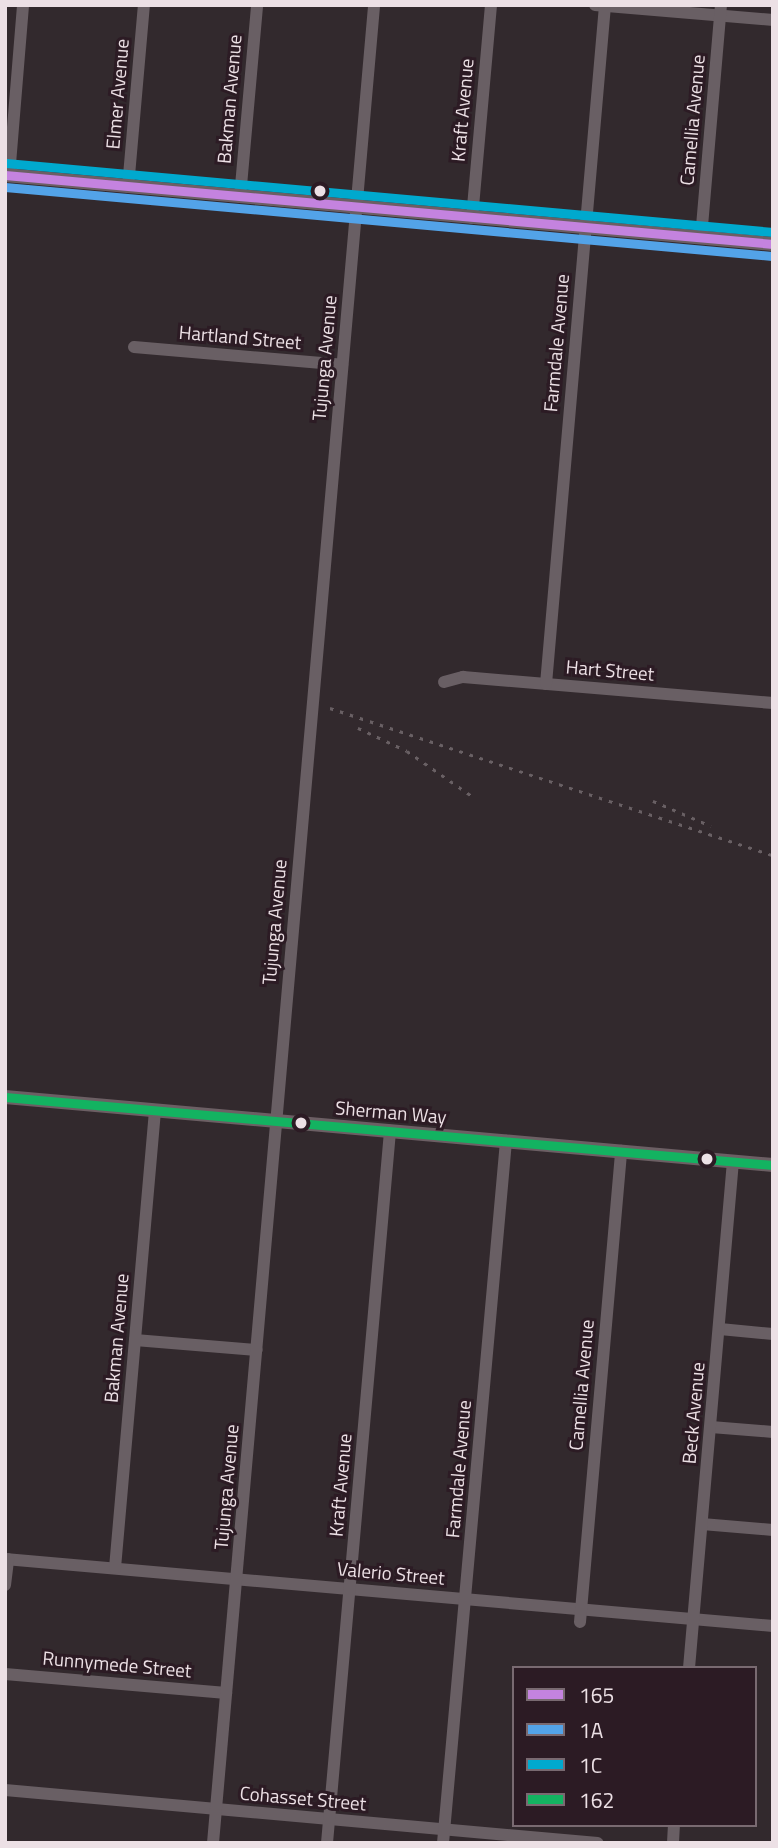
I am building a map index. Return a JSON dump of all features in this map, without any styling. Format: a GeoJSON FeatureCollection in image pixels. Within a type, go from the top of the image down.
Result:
{"type":"FeatureCollection","features":[{"type":"Feature","properties":{"kind":"main road"},"geometry":{"type":"LineString","coordinates":[[7,175],[773,244]]}},
{"type":"Feature","properties":{"kind":"main road","name":"Sherman Way"},"geometry":{"type":"LineString","coordinates":[[5,1097],[773,1165]]}},
{"type":"Feature","properties":{"kind":"street"},"geometry":{"type":"LineString","coordinates":[[7,175],[23,5]]}},
{"type":"Feature","properties":{"kind":"street","name":"Elmer Avenue"},"geometry":{"type":"LineString","coordinates":[[128,187],[144,5]]}},
{"type":"Feature","properties":{"kind":"street","name":"Bakman Avenue"},"geometry":{"type":"LineString","coordinates":[[240,197],[257,5]]}},
{"type":"Feature","properties":{"kind":"street","name":"Tujunga Avenue"},"geometry":{"type":"LineString","coordinates":[[213,1843],[374,5]]}},
{"type":"Feature","properties":{"kind":"street","name":"Kraft Avenue"},"geometry":{"type":"LineString","coordinates":[[472,218],[491,5]]}},
{"type":"Feature","properties":{"kind":"street"},"geometry":{"type":"LineString","coordinates":[[595,5],[721,10],[773,20]]}},
{"type":"Feature","properties":{"kind":"street","name":"Farmdale Avenue"},"geometry":{"type":"LineString","coordinates":[[545,684],[605,6]]}},
{"type":"Feature","properties":{"kind":"street","name":"Camellia Avenue"},"geometry":{"type":"LineString","coordinates":[[701,238],[721,10]]}},
{"type":"Feature","properties":{"kind":"street","name":"Hartland Street"},"geometry":{"type":"LineString","coordinates":[[134,347],[342,365]]}},
{"type":"Feature","properties":{"kind":"street","name":"Hart Street"},"geometry":{"type":"LineString","coordinates":[[444,682],[463,677],[773,703]]}},
{"type":"Feature","properties":{"kind":"street","name":"Bakman Avenue"},"geometry":{"type":"LineString","coordinates":[[115,1568],[155,1111]]}},
{"type":"Feature","properties":{"kind":"street","name":"Kraft Avenue"},"geometry":{"type":"LineString","coordinates":[[327,1843],[390,1131]]}},
{"type":"Feature","properties":{"kind":"street","name":"Farmdale Avenue"},"geometry":{"type":"LineString","coordinates":[[444,1836],[506,1141]]}},
{"type":"Feature","properties":{"kind":"street","name":"Camellia Avenue"},"geometry":{"type":"LineString","coordinates":[[580,1616],[621,1152]]}},
{"type":"Feature","properties":{"kind":"street","name":"Beck Avenue"},"geometry":{"type":"LineString","coordinates":[[689,1666],[733,1161]]}},
{"type":"Feature","properties":{"kind":"street"},"geometry":{"type":"LineString","coordinates":[[720,1329],[773,1334]]}},
{"type":"Feature","properties":{"kind":"street"},"geometry":{"type":"LineString","coordinates":[[135,1340],[257,1350]]}},
{"type":"Feature","properties":{"kind":"street"},"geometry":{"type":"LineString","coordinates":[[711,1427],[773,1432]]}},
{"type":"Feature","properties":{"kind":"street"},"geometry":{"type":"LineString","coordinates":[[702,1524],[773,1530]]}},
{"type":"Feature","properties":{"kind":"street"},"geometry":{"type":"LineString","coordinates":[[5,1585],[7,1559]]}},
{"type":"Feature","properties":{"kind":"street","name":"Valerio Street"},"geometry":{"type":"LineString","coordinates":[[7,1559],[466,1600],[580,1616],[693,1619],[773,1626]]}},
{"type":"Feature","properties":{"kind":"street","name":"Runnymede Street"},"geometry":{"type":"LineString","coordinates":[[5,1674],[226,1693]]}},
{"type":"Feature","properties":{"kind":"street","name":"Cohasset Street"},"geometry":{"type":"LineString","coordinates":[[5,1790],[329,1820],[444,1836],[598,1843]]}},
{"type":"Feature","properties":{"kind":"railway"},"geometry":{"type":"LineString","coordinates":[[330,708],[773,855]]}},
{"type":"Feature","properties":{"kind":"railway"},"geometry":{"type":"LineString","coordinates":[[358,728],[407,751],[472,796]]}},
{"type":"Feature","properties":{"kind":"railway"},"geometry":{"type":"LineString","coordinates":[[653,801],[711,826]]}},
{"type":"Feature","properties":{"kind":"transit line","name":"1C"},"geometry":{"type":"LineString","coordinates":[[6,163],[773,232]]}},
{"type":"Feature","properties":{"kind":"transit line","name":"165"},"geometry":{"type":"LineString","coordinates":[[5,175],[773,244]]}},
{"type":"Feature","properties":{"kind":"transit line","name":"1A"},"geometry":{"type":"LineString","coordinates":[[5,187],[772,256]]}},
{"type":"Feature","properties":{"kind":"transit line","name":"162"},"geometry":{"type":"LineString","coordinates":[[5,1097],[773,1165]]}}]}
